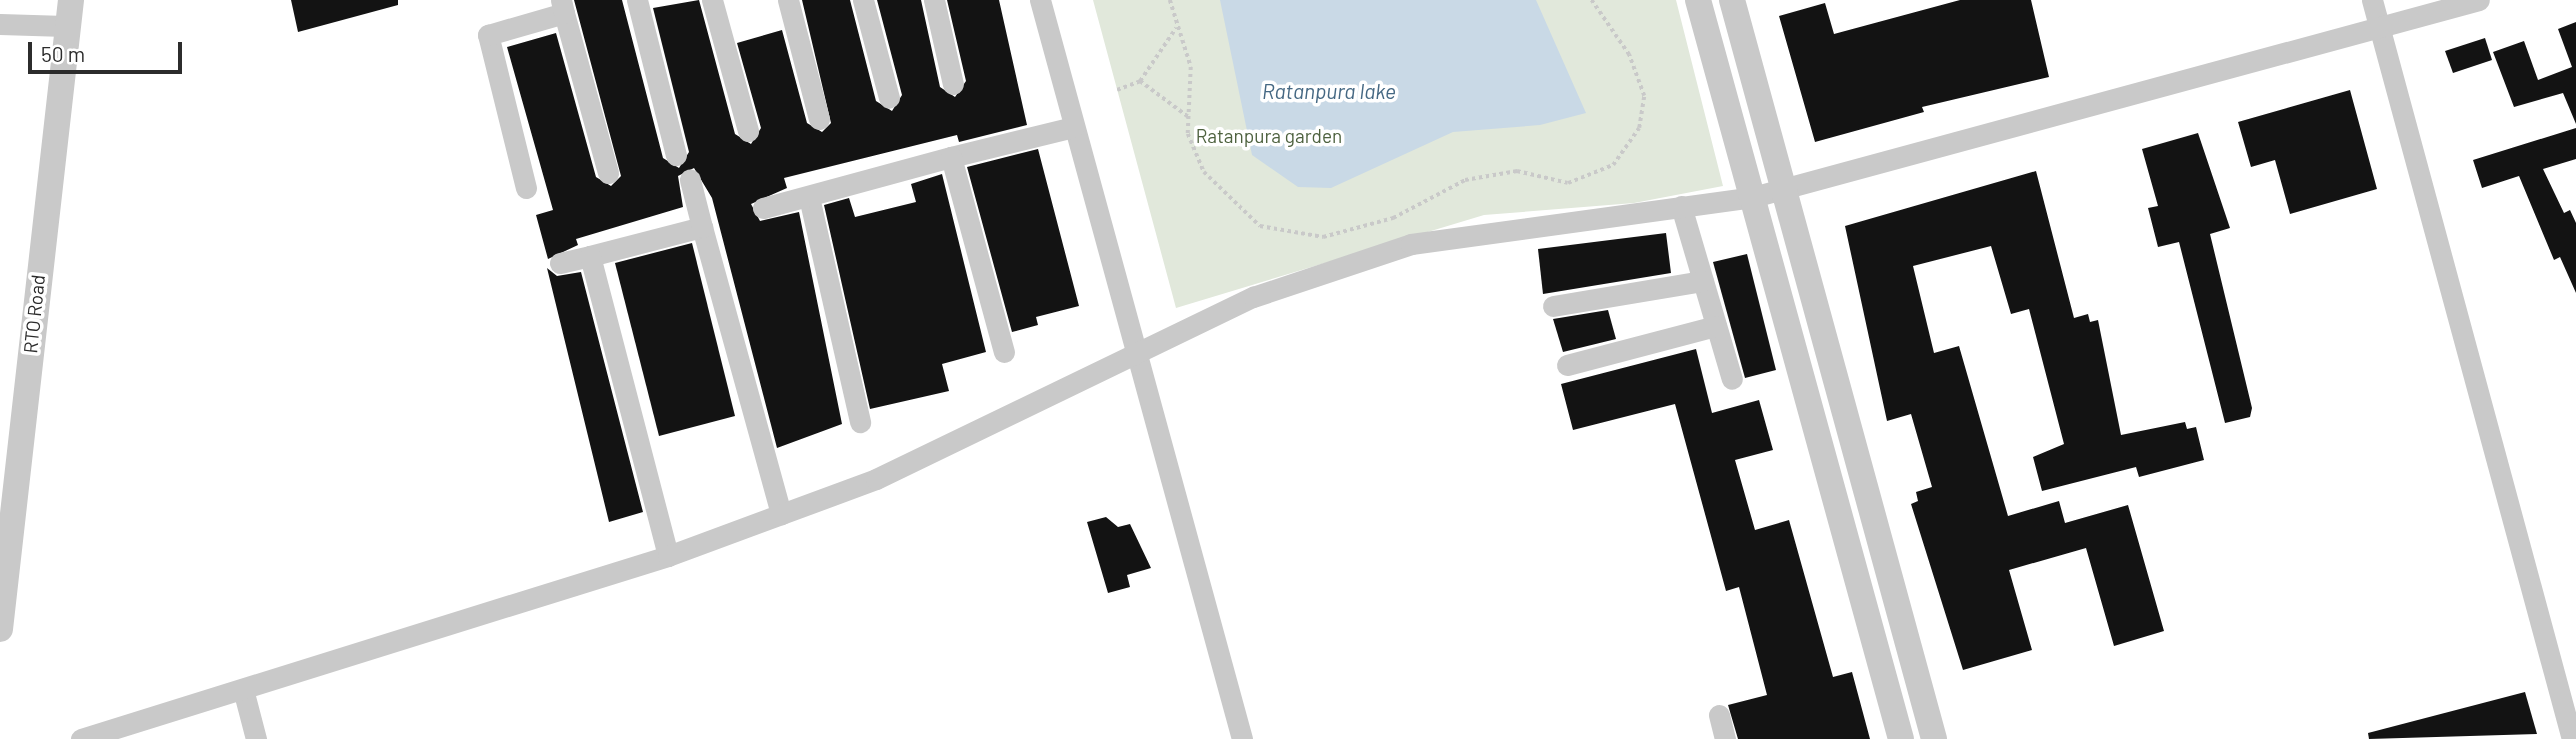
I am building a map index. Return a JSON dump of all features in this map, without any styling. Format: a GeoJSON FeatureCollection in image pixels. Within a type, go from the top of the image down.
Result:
{"type":"FeatureCollection","features":[{"type":"Feature","properties":{"kind":"street","name":"RTO Road"},"geometry":{"type":"LineString","coordinates":[[0,629],[65,26],[71,0]]}},
{"type":"Feature","properties":{"kind":"street"},"geometry":{"type":"LineString","coordinates":[[637,0],[676,155]]}},
{"type":"Feature","properties":{"kind":"street"},"geometry":{"type":"LineString","coordinates":[[712,0],[748,131]]}},
{"type":"Feature","properties":{"kind":"street"},"geometry":{"type":"LineString","coordinates":[[788,0],[819,119]]}},
{"type":"Feature","properties":{"kind":"street"},"geometry":{"type":"LineString","coordinates":[[863,0],[889,98]]}},
{"type":"Feature","properties":{"kind":"street"},"geometry":{"type":"LineString","coordinates":[[934,0],[953,83]]}},
{"type":"Feature","properties":{"kind":"street"},"geometry":{"type":"LineString","coordinates":[[1040,0],[1131,351],[1242,739]]}},
{"type":"Feature","properties":{"kind":"street"},"geometry":{"type":"LineString","coordinates":[[1699,0],[1901,739]]}},
{"type":"Feature","properties":{"kind":"street"},"geometry":{"type":"LineString","coordinates":[[1732,0],[1934,739]]}},
{"type":"Feature","properties":{"kind":"street"},"geometry":{"type":"LineString","coordinates":[[2372,0],[2572,739]]}},
{"type":"Feature","properties":{"kind":"street"},"geometry":{"type":"LineString","coordinates":[[81,739],[667,556],[876,479],[1131,351],[1253,297],[1411,244],[1753,197],[2380,30],[2479,0]]}},
{"type":"Feature","properties":{"kind":"street"},"geometry":{"type":"LineString","coordinates":[[526,188],[488,35],[562,6],[608,173]]}},
{"type":"Feature","properties":{"kind":"street"},"geometry":{"type":"LineString","coordinates":[[0,24],[65,26]]}},
{"type":"Feature","properties":{"kind":"street"},"geometry":{"type":"LineString","coordinates":[[763,208],[1073,127]]}},
{"type":"Feature","properties":{"kind":"street"},"geometry":{"type":"LineString","coordinates":[[951,157],[1004,352]]}},
{"type":"Feature","properties":{"kind":"street"},"geometry":{"type":"LineString","coordinates":[[691,180],[780,514]]}},
{"type":"Feature","properties":{"kind":"street"},"geometry":{"type":"LineString","coordinates":[[809,197],[860,422]]}},
{"type":"Feature","properties":{"kind":"street"},"geometry":{"type":"LineString","coordinates":[[1681,206],[1732,379]]}},
{"type":"Feature","properties":{"kind":"street"},"geometry":{"type":"LineString","coordinates":[[560,263],[702,228]]}},
{"type":"Feature","properties":{"kind":"street"},"geometry":{"type":"LineString","coordinates":[[590,256],[667,556]]}},
{"type":"Feature","properties":{"kind":"street"},"geometry":{"type":"LineString","coordinates":[[1553,306],[1703,281]]}},
{"type":"Feature","properties":{"kind":"street"},"geometry":{"type":"LineString","coordinates":[[1567,365],[1716,326]]}},
{"type":"Feature","properties":{"kind":"street"},"geometry":{"type":"LineString","coordinates":[[243,689],[256,739]]}},
{"type":"Feature","properties":{"kind":"street"},"geometry":{"type":"LineString","coordinates":[[1719,715],[1725,739]]}},
{"type":"Feature","properties":{"kind":"path"},"geometry":{"type":"LineString","coordinates":[[1170,0],[1176,28],[1192,67],[1188,134],[1205,172],[1260,226],[1311,235],[1393,218],[1465,180],[1517,171],[1569,183],[1613,164],[1639,128],[1644,96],[1629,55],[1591,0]]}},
{"type":"Feature","properties":{"kind":"path"},"geometry":{"type":"LineString","coordinates":[[1117,90],[1140,81],[1176,28]]}},
{"type":"Feature","properties":{"kind":"path"},"geometry":{"type":"LineString","coordinates":[[1140,81],[1190,118]]}},
{"type":"Feature","properties":{"kind":"green space","name":"Ratanpura garden"},"geometry":{"type":"Polygon","coordinates":[[[1093,0],[1676,0],[1723,186],[1634,203],[1484,215],[1176,308],[1093,0]]]}},
{"type":"Feature","properties":{"kind":"water","name":"Ratanpura lake"},"geometry":{"type":"Polygon","coordinates":[[[1220,0],[1536,0],[1586,113],[1540,125],[1453,132],[1331,188],[1298,187],[1252,155],[1220,0]]]}},
{"type":"Feature","properties":{"kind":"building"},"geometry":{"type":"Polygon","coordinates":[[[291,0],[398,0],[398,5],[298,32],[291,0]]]}},
{"type":"Feature","properties":{"kind":"building"},"geometry":{"type":"Polygon","coordinates":[[[574,0],[622,0],[663,158],[679,168],[689,152],[653,8],[699,0],[735,134],[751,144],[761,128],[737,43],[782,30],[807,123],[822,132],[831,123],[802,0],[850,0],[876,101],[892,111],[902,95],[877,0],[921,0],[940,87],[955,97],[966,81],[947,0],[999,0],[1027,125],[959,142],[957,135],[784,178],[787,188],[751,204],[760,221],[799,212],[842,424],[777,448],[712,198],[694,168],[678,176],[683,207],[576,239],[578,245],[548,259],[536,215],[553,210],[507,47],[556,33],[596,177],[611,186],[621,176],[574,0]]]}},
{"type":"Feature","properties":{"kind":"building"},"geometry":{"type":"Polygon","coordinates":[[[1960,0],[2031,0],[2049,77],[1922,107],[1924,112],[1815,142],[1779,16],[1825,3],[1834,34],[1960,0]]]}},
{"type":"Feature","properties":{"kind":"building"},"geometry":{"type":"Polygon","coordinates":[[[2576,22],[2576,124],[2563,93],[2514,107],[2493,52],[2524,41],[2538,80],[2572,67],[2558,29],[2576,22]]]}},
{"type":"Feature","properties":{"kind":"building"},"geometry":{"type":"Polygon","coordinates":[[[2485,38],[2492,60],[2453,73],[2445,51],[2485,38]]]}},
{"type":"Feature","properties":{"kind":"building"},"geometry":{"type":"Polygon","coordinates":[[[2350,90],[2377,189],[2290,214],[2275,160],[2251,167],[2238,122],[2350,90]]]}},
{"type":"Feature","properties":{"kind":"building"},"geometry":{"type":"Polygon","coordinates":[[[2576,128],[2576,159],[2543,169],[2564,213],[2570,210],[2576,223],[2576,293],[2560,257],[2554,260],[2519,176],[2482,188],[2473,160],[2576,128]]]}},
{"type":"Feature","properties":{"kind":"building"},"geometry":{"type":"Polygon","coordinates":[[[2198,133],[2230,228],[2210,234],[2252,408],[2250,417],[2225,423],[2179,242],[2158,247],[2148,208],[2158,206],[2142,149],[2198,133]]]}},
{"type":"Feature","properties":{"kind":"building"},"geometry":{"type":"Polygon","coordinates":[[[1038,149],[1079,306],[1036,317],[1038,325],[1012,332],[967,167],[1038,149]]]}},
{"type":"Feature","properties":{"kind":"building"},"geometry":{"type":"Polygon","coordinates":[[[2036,171],[2074,318],[2088,314],[2090,322],[2098,320],[2121,435],[2185,422],[2187,429],[2196,427],[2204,460],[2139,477],[2136,467],[2042,491],[2033,457],[2064,444],[2029,309],[2011,314],[1991,246],[1913,266],[1934,353],[1959,346],[2008,516],[2059,501],[2065,523],[2128,505],[2164,631],[2114,646],[2086,548],[2009,570],[2032,650],[1963,670],[1911,504],[1918,501],[1916,492],[1932,487],[1911,414],[1887,421],[1845,226],[2036,171]]]}},
{"type":"Feature","properties":{"kind":"building"},"geometry":{"type":"Polygon","coordinates":[[[942,174],[986,352],[942,364],[949,391],[870,409],[824,205],[849,198],[855,217],[916,202],[911,184],[942,174]]]}},
{"type":"Feature","properties":{"kind":"building"},"geometry":{"type":"Polygon","coordinates":[[[1666,233],[1671,273],[1543,294],[1538,249],[1666,233]]]}},
{"type":"Feature","properties":{"kind":"building"},"geometry":{"type":"Polygon","coordinates":[[[692,243],[735,416],[659,436],[615,263],[692,243]]]}},
{"type":"Feature","properties":{"kind":"building"},"geometry":{"type":"Polygon","coordinates":[[[1747,254],[1776,370],[1745,378],[1713,262],[1747,254]]]}},
{"type":"Feature","properties":{"kind":"building"},"geometry":{"type":"Polygon","coordinates":[[[547,268],[557,276],[581,272],[643,512],[609,522],[547,268]]]}},
{"type":"Feature","properties":{"kind":"building"},"geometry":{"type":"Polygon","coordinates":[[[1608,310],[1616,339],[1563,352],[1553,319],[1608,310]]]}},
{"type":"Feature","properties":{"kind":"building"},"geometry":{"type":"Polygon","coordinates":[[[1696,349],[1712,413],[1759,400],[1773,450],[1735,460],[1755,530],[1789,520],[1833,677],[1852,672],[1870,739],[1738,739],[1728,705],[1767,695],[1739,587],[1726,591],[1675,404],[1573,430],[1561,384],[1696,349]]]}},
{"type":"Feature","properties":{"kind":"building"},"geometry":{"type":"Polygon","coordinates":[[[1106,517],[1118,527],[1130,524],[1151,568],[1127,575],[1130,587],[1108,593],[1087,522],[1106,517]]]}},
{"type":"Feature","properties":{"kind":"building"},"geometry":{"type":"Polygon","coordinates":[[[2525,692],[2537,734],[2369,739],[2368,733],[2525,692]]]}}]}
